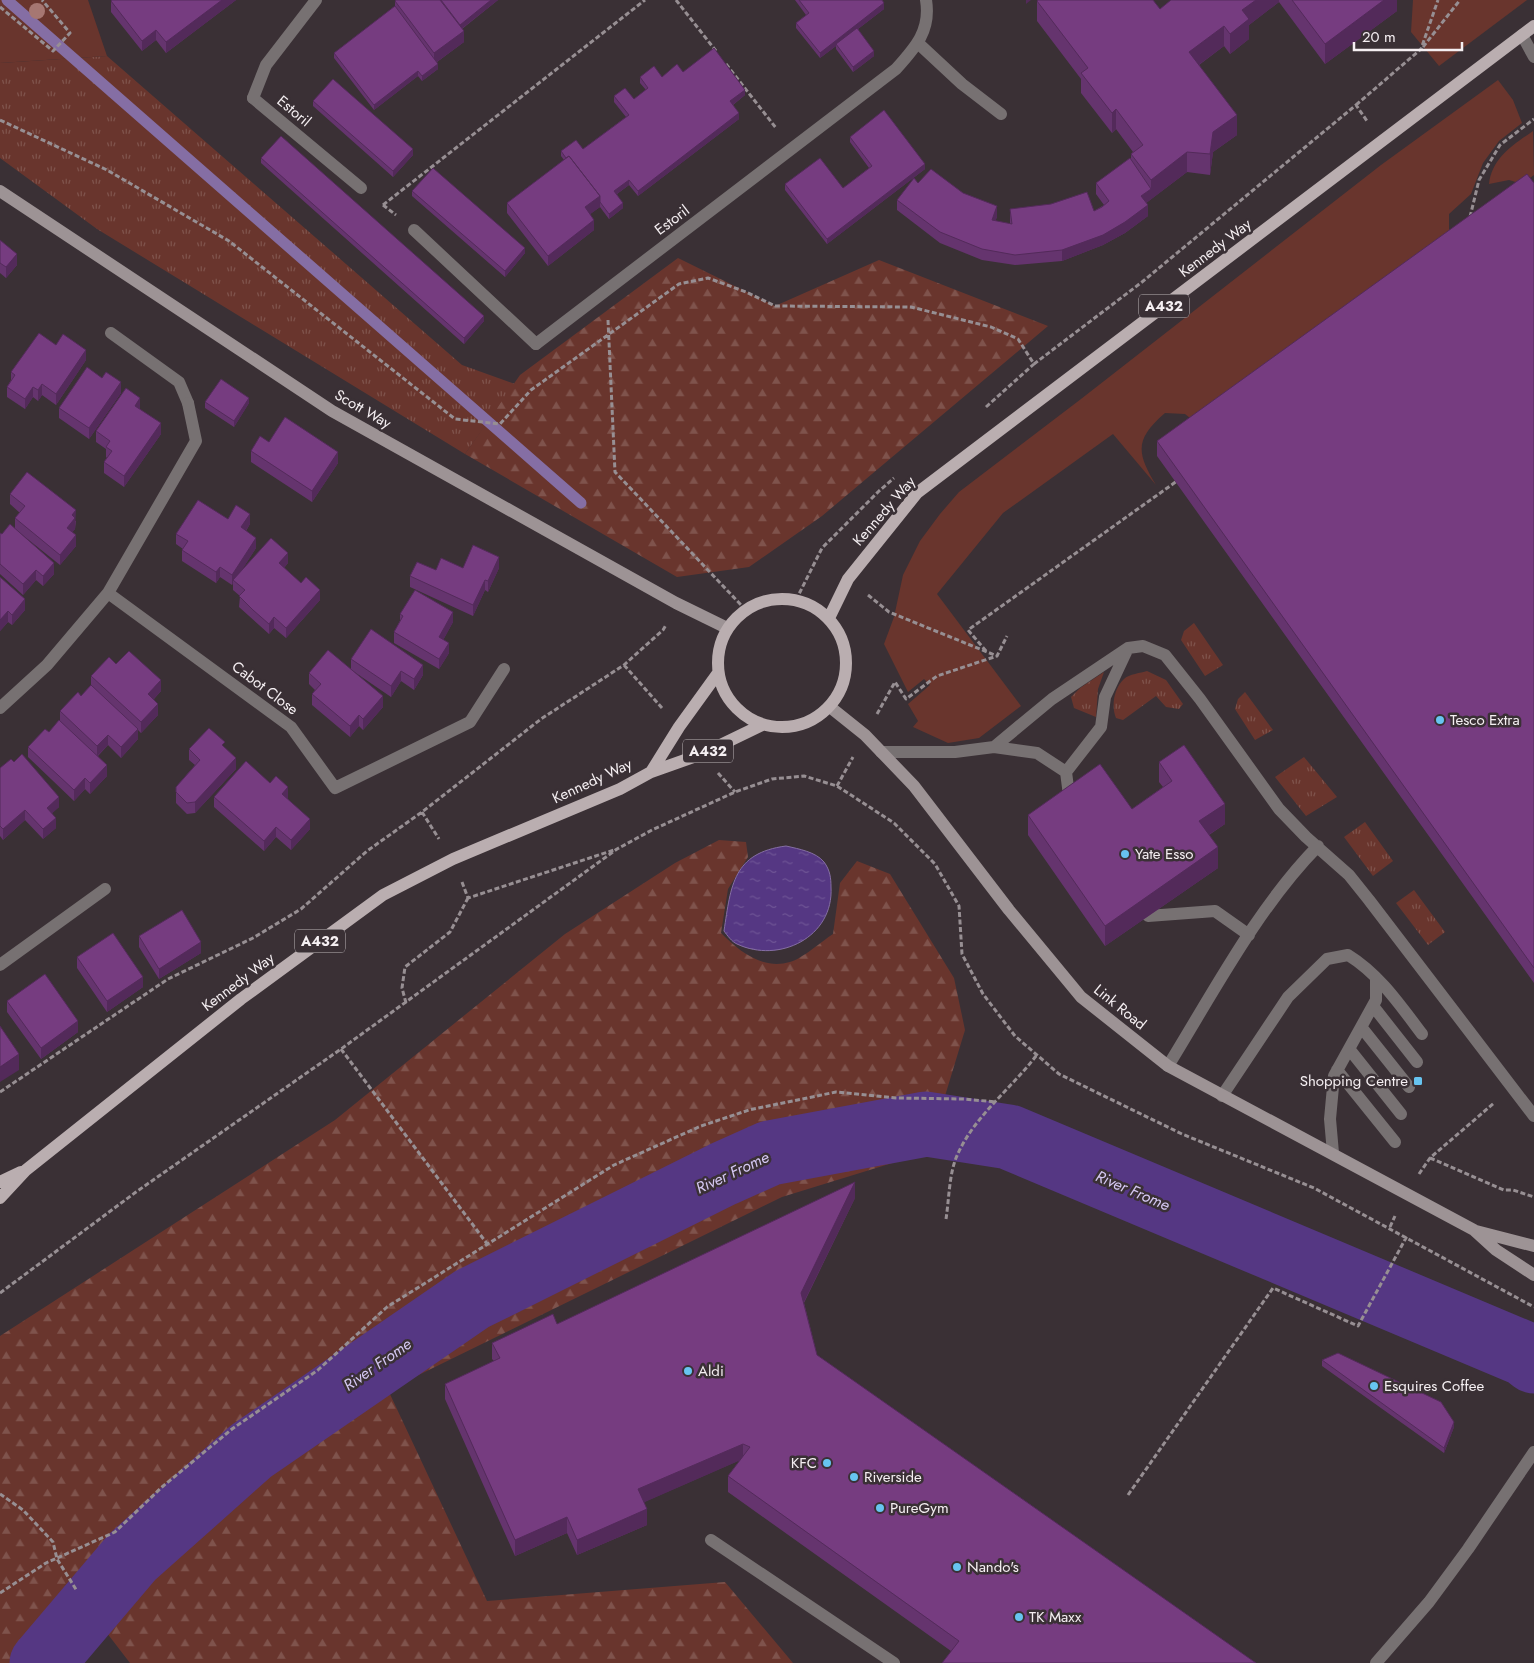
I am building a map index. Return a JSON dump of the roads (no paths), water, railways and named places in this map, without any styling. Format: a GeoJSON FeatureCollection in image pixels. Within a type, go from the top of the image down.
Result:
{"type":"FeatureCollection","features":[{"type":"Feature","properties":{"kind":"main road","name":"Kennedy Way"},"geometry":{"type":"LineString","coordinates":[[829,618],[848,579],[917,493],[1534,26]]}},
{"type":"Feature","properties":{"kind":"main road","name":"Scott Way"},"geometry":{"type":"LineString","coordinates":[[0,191],[332,411],[676,603],[727,628]]}},
{"type":"Feature","properties":{"kind":"main road"},"geometry":{"type":"LineString","coordinates":[[770,599],[796,600],[829,618],[842,638],[847,662],[843,686],[830,707],[810,722],[786,728],[762,725],[740,713],[726,695],[718,673],[718,650],[727,628],[746,610],[770,599]]}},
{"type":"Feature","properties":{"kind":"main road","name":"Kennedy Way"},"geometry":{"type":"LineString","coordinates":[[651,772],[679,727],[718,673]]}},
{"type":"Feature","properties":{"kind":"main road","name":"Link Road"},"geometry":{"type":"LineString","coordinates":[[830,707],[865,735],[914,786],[1009,910],[1081,997],[1168,1066],[1474,1230],[1534,1246]]}},
{"type":"Feature","properties":{"kind":"main road","name":"Kennedy Way"},"geometry":{"type":"LineString","coordinates":[[0,1198],[26,1170],[241,999],[383,895],[453,859],[620,789],[651,772],[702,754],[762,725]]}},
{"type":"Feature","properties":{"kind":"main road","name":"Kennedy Way"},"geometry":{"type":"LineString","coordinates":[[0,1182],[26,1170]]}},
{"type":"Feature","properties":{"kind":"main road","name":"Link Road"},"geometry":{"type":"LineString","coordinates":[[1474,1230],[1496,1250],[1534,1275]]}},
{"type":"Feature","properties":{"kind":"street","name":"Estoril"},"geometry":{"type":"LineString","coordinates":[[316,0],[266,65],[253,98],[361,188]]}},
{"type":"Feature","properties":{"kind":"street","name":"Estoril"},"geometry":{"type":"LineString","coordinates":[[414,230],[536,344],[896,69],[919,44],[928,22],[926,0]]}},
{"type":"Feature","properties":{"kind":"street"},"geometry":{"type":"LineString","coordinates":[[1522,35],[1534,57]]}},
{"type":"Feature","properties":{"kind":"street"},"geometry":{"type":"LineString","coordinates":[[919,44],[962,84],[1000,114]]}},
{"type":"Feature","properties":{"kind":"street"},"geometry":{"type":"LineString","coordinates":[[0,708],[47,664],[108,593],[196,440],[188,403],[179,382],[111,332]]}},
{"type":"Feature","properties":{"kind":"street","name":"Cabot Close"},"geometry":{"type":"LineString","coordinates":[[108,593],[291,727],[335,788],[470,722],[504,669]]}},
{"type":"Feature","properties":{"kind":"street"},"geometry":{"type":"LineString","coordinates":[[994,746],[1052,698],[1128,648],[1143,646],[1165,655],[1200,699],[1279,809],[1349,875],[1534,1116]]}},
{"type":"Feature","properties":{"kind":"street"},"geometry":{"type":"LineString","coordinates":[[1075,814],[1070,806],[1066,772],[1101,727],[1105,697],[1128,648]]}},
{"type":"Feature","properties":{"kind":"street"},"geometry":{"type":"LineString","coordinates":[[882,752],[955,752],[994,746],[1037,753],[1066,772]]}},
{"type":"Feature","properties":{"kind":"street"},"geometry":{"type":"LineString","coordinates":[[1168,1066],[1268,906],[1299,865],[1318,846]]}},
{"type":"Feature","properties":{"kind":"street"},"geometry":{"type":"LineString","coordinates":[[0,965],[105,889]]}},
{"type":"Feature","properties":{"kind":"street"},"geometry":{"type":"LineString","coordinates":[[1131,893],[1148,916],[1215,910],[1250,936]]}},
{"type":"Feature","properties":{"kind":"street"},"geometry":{"type":"LineString","coordinates":[[1222,1096],[1288,997],[1327,959],[1348,955],[1365,965],[1389,991],[1422,1034]]}},
{"type":"Feature","properties":{"kind":"street"},"geometry":{"type":"LineString","coordinates":[[1333,1153],[1330,1119],[1334,1076],[1376,1000],[1376,978]]}},
{"type":"Feature","properties":{"kind":"street"},"geometry":{"type":"LineString","coordinates":[[1372,1006],[1417,1062]]}},
{"type":"Feature","properties":{"kind":"street"},"geometry":{"type":"LineString","coordinates":[[1362,1028],[1409,1087]]}},
{"type":"Feature","properties":{"kind":"street"},"geometry":{"type":"LineString","coordinates":[[1350,1050],[1401,1114]]}},
{"type":"Feature","properties":{"kind":"street"},"geometry":{"type":"LineString","coordinates":[[1337,1070],[1395,1142]]}},
{"type":"Feature","properties":{"kind":"street"},"geometry":{"type":"LineString","coordinates":[[1376,1663],[1429,1602],[1468,1549],[1534,1452]]}},
{"type":"Feature","properties":{"kind":"street"},"geometry":{"type":"LineString","coordinates":[[711,1540],[894,1663]]}},
{"type":"Feature","properties":{"kind":"water"},"geometry":{"type":"Polygon","coordinates":[[[786,846],[807,851],[817,856],[828,868],[831,887],[830,905],[823,920],[814,932],[801,942],[786,948],[770,951],[753,949],[737,944],[724,931],[729,899],[738,874],[745,864],[755,856],[768,850],[786,846]]]}},
{"type":"Feature","properties":{"kind":"waterway"},"geometry":{"type":"LineString","coordinates":[[7,0],[581,503]]}},
{"type":"Feature","properties":{"kind":"waterway","name":"River Frome"},"geometry":{"type":"LineString","coordinates":[[42,1663],[132,1557],[251,1451],[472,1299],[723,1174],[770,1153],[926,1124],[1009,1137],[1525,1354],[1534,1361]]}},
{"type":"Feature","properties":{"kind":"place","name":"Tesco Extra"},"geometry":{"type":"Point","coordinates":[1440,720]}},
{"type":"Feature","properties":{"kind":"place","name":"Yate Esso"},"geometry":{"type":"Point","coordinates":[1125,854]}},
{"type":"Feature","properties":{"kind":"place","name":"Shopping Centre"},"geometry":{"type":"Point","coordinates":[1418,1081]}},
{"type":"Feature","properties":{"kind":"place","name":"Aldi"},"geometry":{"type":"Point","coordinates":[688,1371]}},
{"type":"Feature","properties":{"kind":"place","name":"Esquires Coffee"},"geometry":{"type":"Point","coordinates":[1374,1386]}},
{"type":"Feature","properties":{"kind":"place","name":"KFC"},"geometry":{"type":"Point","coordinates":[827,1463]}},
{"type":"Feature","properties":{"kind":"place","name":"Riverside"},"geometry":{"type":"Point","coordinates":[854,1477]}},
{"type":"Feature","properties":{"kind":"place","name":"PureGym"},"geometry":{"type":"Point","coordinates":[880,1508]}},
{"type":"Feature","properties":{"kind":"place","name":"Nando's"},"geometry":{"type":"Point","coordinates":[957,1567]}},
{"type":"Feature","properties":{"kind":"place","name":"TK Maxx"},"geometry":{"type":"Point","coordinates":[1019,1617]}}]}
